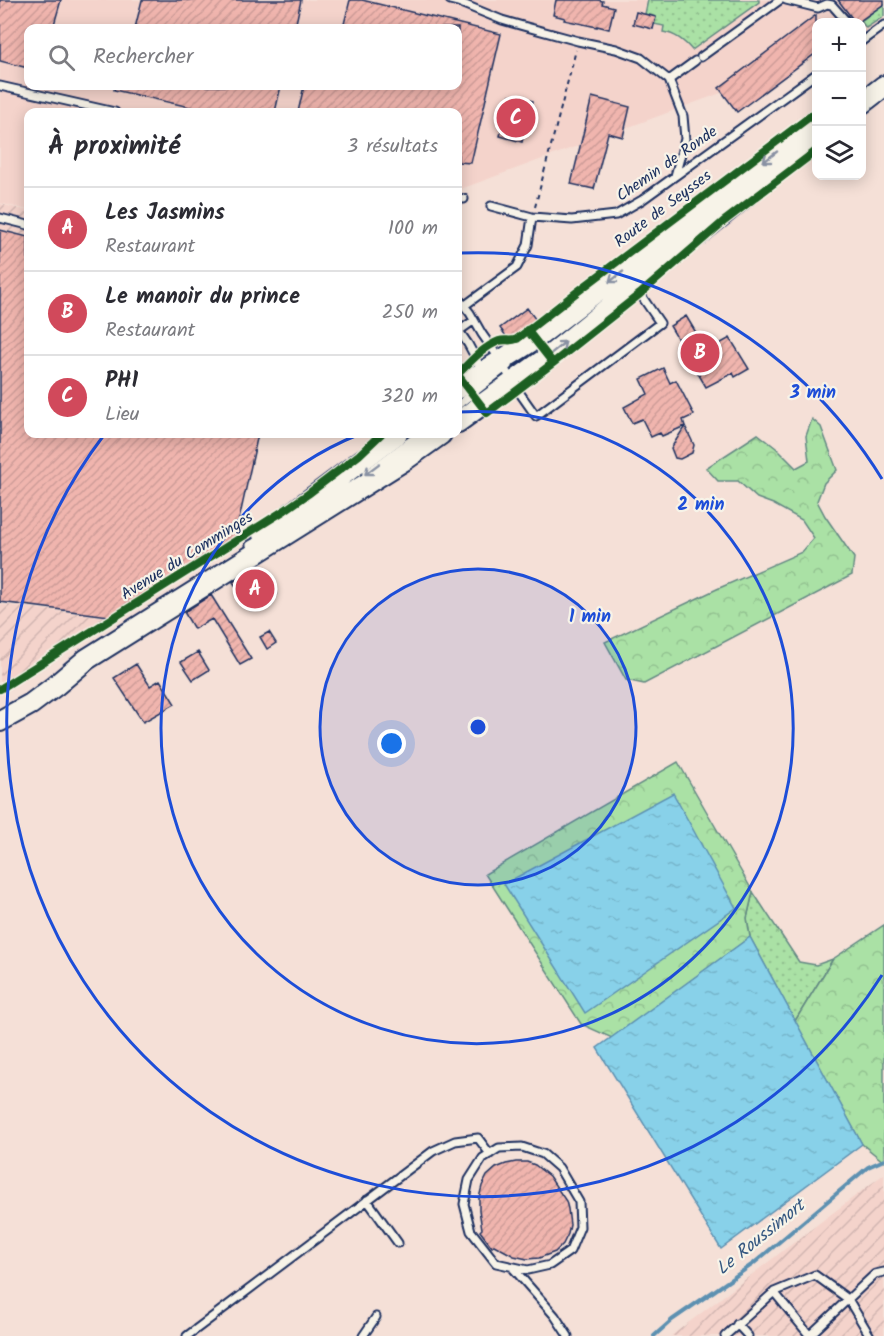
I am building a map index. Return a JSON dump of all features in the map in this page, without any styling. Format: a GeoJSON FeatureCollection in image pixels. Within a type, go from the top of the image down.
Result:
{"type":"FeatureCollection","features":[{"type":"Feature","properties":{"kind":"main road"},"geometry":{"type":"LineString","coordinates":[[866,83],[884,69]]}},
{"type":"Feature","properties":{"kind":"main road"},"geometry":{"type":"LineString","coordinates":[[866,99],[884,86]]}},
{"type":"Feature","properties":{"kind":"main road","name":"Route de Seysses"},"geometry":{"type":"LineString","coordinates":[[468,393],[500,372],[535,339],[812,125]]}},
{"type":"Feature","properties":{"kind":"main road","name":"Route de Seysses"},"geometry":{"type":"LineString","coordinates":[[468,393],[500,372],[549,356],[812,142]]}},
{"type":"Feature","properties":{"kind":"main road"},"geometry":{"type":"LineString","coordinates":[[462,410],[468,393]]}},
{"type":"Feature","properties":{"kind":"main road","name":"Avenue du Comminges"},"geometry":{"type":"LineString","coordinates":[[0,707],[25,696],[86,647],[250,545],[393,438]]}},
{"type":"Feature","properties":{"kind":"main road","name":"Avenue du Comminges"},"geometry":{"type":"LineString","coordinates":[[0,721],[31,704],[87,659],[406,459],[435,438]]}},
{"type":"Feature","properties":{"kind":"lane"},"geometry":{"type":"LineString","coordinates":[[450,0],[502,20],[578,42],[616,49],[641,58],[669,80],[683,116],[685,140],[675,176]]}},
{"type":"Feature","properties":{"kind":"lane"},"geometry":{"type":"LineString","coordinates":[[669,80],[780,0]]}},
{"type":"Feature","properties":{"kind":"lane"},"geometry":{"type":"LineString","coordinates":[[786,0],[819,8],[827,4],[843,18]]}},
{"type":"Feature","properties":{"kind":"lane"},"geometry":{"type":"LineString","coordinates":[[866,38],[884,25]]}},
{"type":"Feature","properties":{"kind":"lane","name":"Chemin de Ronde"},"geometry":{"type":"LineString","coordinates":[[491,206],[532,217],[572,220],[616,214],[642,201],[812,77]]}},
{"type":"Feature","properties":{"kind":"lane"},"geometry":{"type":"LineString","coordinates":[[0,86],[97,108]]}},
{"type":"Feature","properties":{"kind":"lane"},"geometry":{"type":"LineString","coordinates":[[464,306],[517,267],[528,245],[532,217]]}},
{"type":"Feature","properties":{"kind":"lane"},"geometry":{"type":"LineString","coordinates":[[0,218],[24,224]]}},
{"type":"Feature","properties":{"kind":"lane"},"geometry":{"type":"LineString","coordinates":[[462,336],[468,344],[500,372],[536,416],[660,323],[634,286]]}},
{"type":"Feature","properties":{"kind":"lane"},"geometry":{"type":"LineString","coordinates":[[462,303],[470,313],[500,372]]}},
{"type":"Feature","properties":{"kind":"lane"},"geometry":{"type":"LineString","coordinates":[[462,328],[473,321]]}},
{"type":"Feature","properties":{"kind":"lane"},"geometry":{"type":"LineString","coordinates":[[320,503],[350,486],[414,438]]}},
{"type":"Feature","properties":{"kind":"lane","name":"Avenue du Comminges"},"geometry":{"type":"LineString","coordinates":[[250,545],[310,509]]}},
{"type":"Feature","properties":{"kind":"lane"},"geometry":{"type":"LineString","coordinates":[[187,1336],[433,1151],[455,1142],[478,1138],[490,1154]]}},
{"type":"Feature","properties":{"kind":"lane"},"geometry":{"type":"LineString","coordinates":[[522,1147],[543,1154],[559,1168],[579,1202],[580,1227],[570,1251],[550,1265],[528,1270],[512,1267],[496,1263],[471,1231],[464,1204],[469,1180],[483,1158],[499,1148],[522,1147]]}},
{"type":"Feature","properties":{"kind":"lane"},"geometry":{"type":"LineString","coordinates":[[367,1200],[398,1243]]}},
{"type":"Feature","properties":{"kind":"lane"},"geometry":{"type":"LineString","coordinates":[[512,1267],[555,1316],[568,1336]]}},
{"type":"Feature","properties":{"kind":"lane"},"geometry":{"type":"LineString","coordinates":[[774,1292],[810,1336],[875,1274],[884,1272]]}},
{"type":"Feature","properties":{"kind":"lane"},"geometry":{"type":"LineString","coordinates":[[725,1336],[774,1292],[815,1275],[848,1299],[870,1336]]}},
{"type":"Feature","properties":{"kind":"lane"},"geometry":{"type":"LineString","coordinates":[[363,1336],[376,1317]]}},
{"type":"Feature","properties":{"kind":"lane"},"geometry":{"type":"LineString","coordinates":[[737,1324],[748,1336]]}},
{"type":"Feature","properties":{"kind":"path"},"geometry":{"type":"LineString","coordinates":[[532,217],[578,42]]}},
{"type":"Feature","properties":{"kind":"shaded area"},"geometry":{"type":"Polygon","coordinates":[[[0,0],[884,0],[884,33],[866,40],[866,18],[812,18],[812,59],[462,189],[462,108],[24,108],[24,209],[0,203],[0,0]]]}},
{"type":"Feature","properties":{"kind":"shaded area"},"geometry":{"type":"Polygon","coordinates":[[[0,204],[24,210],[24,235],[0,229],[0,204]]]}},
{"type":"Feature","properties":{"kind":"shaded area"},"geometry":{"type":"Polygon","coordinates":[[[0,604],[107,617],[0,686],[0,604]]]}},
{"type":"Feature","properties":{"kind":"shaded area"},"geometry":{"type":"Polygon","coordinates":[[[884,1174],[884,1336],[671,1336],[884,1174]]]}},
{"type":"Feature","properties":{"kind":"green space"},"geometry":{"type":"Polygon","coordinates":[[[648,0],[759,0],[759,2],[692,50],[679,38],[663,32],[664,26],[654,24],[656,17],[645,14],[648,0]]]}},
{"type":"Feature","properties":{"kind":"green space"},"geometry":{"type":"Polygon","coordinates":[[[884,4],[884,16],[866,28],[865,18],[884,4]]]}},
{"type":"Feature","properties":{"kind":"green space"},"geometry":{"type":"Polygon","coordinates":[[[812,419],[821,427],[837,470],[824,483],[817,501],[854,558],[852,575],[644,684],[626,680],[605,642],[802,552],[814,538],[802,520],[757,498],[738,481],[718,481],[706,468],[758,434],[796,468],[809,461],[806,436],[812,419]]]}},
{"type":"Feature","properties":{"kind":"green space"},"geometry":{"type":"Polygon","coordinates":[[[678,762],[753,892],[747,918],[750,937],[612,1038],[581,1024],[485,874],[678,762]]]}},
{"type":"Feature","properties":{"kind":"green space"},"geometry":{"type":"Polygon","coordinates":[[[753,892],[799,962],[816,965],[833,959],[795,1021],[750,937],[747,918],[753,892]]]}},
{"type":"Feature","properties":{"kind":"green space"},"geometry":{"type":"Polygon","coordinates":[[[884,925],[884,1162],[862,1144],[795,1021],[833,959],[884,925]]]}},
{"type":"Feature","properties":{"kind":"water"},"geometry":{"type":"Polygon","coordinates":[[[673,793],[736,908],[585,1013],[504,884],[673,793]]]}},
{"type":"Feature","properties":{"kind":"water"},"geometry":{"type":"Polygon","coordinates":[[[750,937],[862,1144],[721,1249],[597,1048],[750,937]]]}},
{"type":"Feature","properties":{"kind":"building"},"geometry":{"type":"Polygon","coordinates":[[[0,0],[61,0],[54,24],[24,24],[24,67],[0,61],[0,0]]]}},
{"type":"Feature","properties":{"kind":"building"},"geometry":{"type":"Polygon","coordinates":[[[142,0],[301,0],[296,24],[136,24],[142,0]]]}},
{"type":"Feature","properties":{"kind":"building"},"geometry":{"type":"Polygon","coordinates":[[[350,0],[362,0],[460,24],[344,24],[350,0]]]}},
{"type":"Feature","properties":{"kind":"building"},"geometry":{"type":"Polygon","coordinates":[[[556,0],[597,0],[614,7],[609,29],[564,20],[565,18],[553,15],[556,0]]]}},
{"type":"Feature","properties":{"kind":"building"},"geometry":{"type":"Polygon","coordinates":[[[838,0],[884,0],[884,4],[864,18],[852,18],[838,0]]]}},
{"type":"Feature","properties":{"kind":"building"},"geometry":{"type":"Polygon","coordinates":[[[636,12],[656,17],[653,29],[633,24],[636,12]]]}},
{"type":"Feature","properties":{"kind":"building"},"geometry":{"type":"Polygon","coordinates":[[[812,18],[812,56],[737,112],[719,88],[812,18]]]}},
{"type":"Feature","properties":{"kind":"building"},"geometry":{"type":"Polygon","coordinates":[[[462,24],[501,34],[471,163],[462,162],[462,108],[299,108],[303,90],[462,90],[462,24]]]}},
{"type":"Feature","properties":{"kind":"building"},"geometry":{"type":"Polygon","coordinates":[[[114,90],[280,90],[276,108],[194,108],[114,90]]]}},
{"type":"Feature","properties":{"kind":"building"},"geometry":{"type":"Polygon","coordinates":[[[510,95],[533,101],[522,142],[500,136],[510,95]]]}},
{"type":"Feature","properties":{"kind":"building"},"geometry":{"type":"Polygon","coordinates":[[[592,97],[630,107],[623,137],[608,133],[594,189],[571,184],[592,97]]]}},
{"type":"Feature","properties":{"kind":"building"},"geometry":{"type":"Polygon","coordinates":[[[0,230],[24,236],[24,438],[257,438],[235,538],[109,616],[0,602],[0,230]]]}},
{"type":"Feature","properties":{"kind":"building"},"geometry":{"type":"Polygon","coordinates":[[[527,308],[536,320],[509,340],[500,328],[527,308]]]}},
{"type":"Feature","properties":{"kind":"building"},"geometry":{"type":"Polygon","coordinates":[[[686,316],[707,351],[730,338],[749,369],[735,377],[733,373],[706,387],[670,326],[686,316]]]}},
{"type":"Feature","properties":{"kind":"building"},"geometry":{"type":"Polygon","coordinates":[[[663,368],[670,383],[676,380],[694,415],[683,420],[685,426],[662,436],[660,433],[651,437],[642,419],[632,423],[624,407],[648,394],[641,379],[663,368]]]}},
{"type":"Feature","properties":{"kind":"building"},"geometry":{"type":"Polygon","coordinates":[[[685,426],[694,445],[692,453],[680,459],[675,458],[671,448],[685,426]]]}},
{"type":"Feature","properties":{"kind":"building"},"geometry":{"type":"Polygon","coordinates":[[[259,565],[277,594],[251,610],[233,582],[259,565]]]}},
{"type":"Feature","properties":{"kind":"building"},"geometry":{"type":"Polygon","coordinates":[[[211,595],[251,659],[240,665],[212,619],[194,629],[184,612],[211,595]]]}},
{"type":"Feature","properties":{"kind":"building"},"geometry":{"type":"Polygon","coordinates":[[[269,632],[276,643],[267,649],[260,637],[269,632]]]}},
{"type":"Feature","properties":{"kind":"building"},"geometry":{"type":"Polygon","coordinates":[[[198,652],[209,670],[193,680],[181,662],[198,652]]]}},
{"type":"Feature","properties":{"kind":"building"},"geometry":{"type":"Polygon","coordinates":[[[136,664],[150,686],[160,680],[175,704],[143,722],[114,678],[136,664]]]}},
{"type":"Feature","properties":{"kind":"building"},"geometry":{"type":"Polygon","coordinates":[[[516,1162],[535,1165],[549,1176],[566,1201],[568,1209],[570,1225],[563,1244],[555,1252],[539,1258],[527,1259],[514,1256],[494,1245],[492,1247],[480,1231],[482,1229],[479,1198],[487,1176],[496,1168],[516,1162]]]}},
{"type":"Feature","properties":{"kind":"waterway","name":"Le Roussimort"},"geometry":{"type":"LineString","coordinates":[[654,1336],[672,1320],[753,1264],[868,1167],[884,1160]]}},
{"type":"Feature","properties":{"kind":"cycle path"},"geometry":{"type":"LineString","coordinates":[[462,370],[487,347],[501,340],[517,339],[812,115]]}},
{"type":"Feature","properties":{"kind":"cycle path"},"geometry":{"type":"LineString","coordinates":[[527,330],[553,363],[640,294],[723,222],[812,154]]}},
{"type":"Feature","properties":{"kind":"cycle path"},"geometry":{"type":"LineString","coordinates":[[462,380],[487,413],[553,363]]}},
{"type":"Feature","properties":{"kind":"cycle path"},"geometry":{"type":"LineString","coordinates":[[0,689],[285,510],[359,455],[377,438]]}},
{"type":"Feature","properties":{"kind":"place","name":"PH1"},"geometry":{"type":"Point","coordinates":[516,118]}},
{"type":"Feature","properties":{"kind":"place","name":"Le manoir du prince"},"geometry":{"type":"Point","coordinates":[700,353]}},
{"type":"Feature","properties":{"kind":"place","name":"Les Jasmins"},"geometry":{"type":"Point","coordinates":[255,589]}}]}
